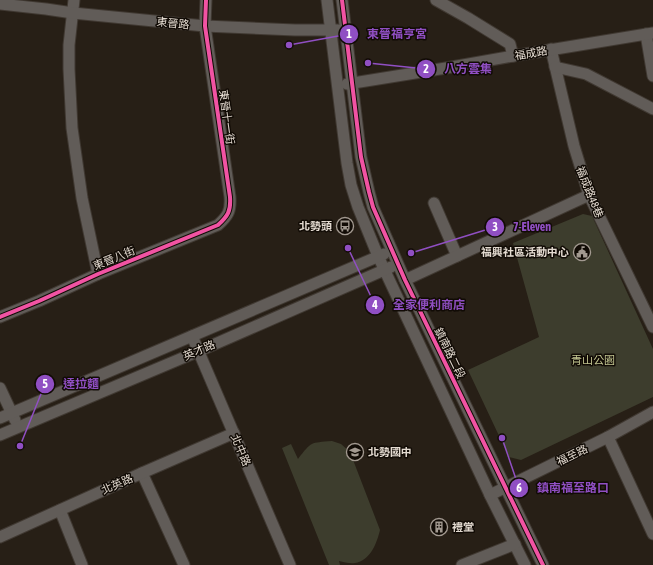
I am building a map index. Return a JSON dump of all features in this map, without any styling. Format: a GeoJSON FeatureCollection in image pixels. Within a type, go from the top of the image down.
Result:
{"type":"FeatureCollection","features":[{"type":"Feature","properties":{"kind":"street"},"geometry":{"type":"LineString","coordinates":[[74,0],[69,45],[72,128],[82,198],[98,274]]}},
{"type":"Feature","properties":{"kind":"street","name":"東晉十一街"},"geometry":{"type":"LineString","coordinates":[[206,0],[204,26],[230,197],[229,210]]}},
{"type":"Feature","properties":{"kind":"street"},"geometry":{"type":"LineString","coordinates":[[327,0],[347,163],[351,185],[358,207],[378,256],[490,495],[526,565]]}},
{"type":"Feature","properties":{"kind":"street","name":"鎮南路二段"},"geometry":{"type":"LineString","coordinates":[[342,0],[361,157],[373,207],[405,280],[543,565]]}},
{"type":"Feature","properties":{"kind":"street"},"geometry":{"type":"LineString","coordinates":[[436,0],[510,44],[513,56]]}},
{"type":"Feature","properties":{"kind":"street","name":"東晉路"},"geometry":{"type":"LineString","coordinates":[[0,4],[204,26],[288,30],[346,29]]}},
{"type":"Feature","properties":{"kind":"street"},"geometry":{"type":"LineString","coordinates":[[650,34],[653,76]]}},
{"type":"Feature","properties":{"kind":"street","name":"福成路"},"geometry":{"type":"LineString","coordinates":[[338,85],[353,84],[551,49],[650,34]]}},
{"type":"Feature","properties":{"kind":"street","name":"福成路48巷"},"geometry":{"type":"LineString","coordinates":[[551,49],[574,146],[589,195],[653,326]]}},
{"type":"Feature","properties":{"kind":"street"},"geometry":{"type":"LineString","coordinates":[[555,67],[586,74],[653,109]]}},
{"type":"Feature","properties":{"kind":"street"},"geometry":{"type":"LineString","coordinates":[[405,280],[589,195]]}},
{"type":"Feature","properties":{"kind":"street"},"geometry":{"type":"LineString","coordinates":[[434,202],[457,256]]}},
{"type":"Feature","properties":{"kind":"street","name":"東晉八街"},"geometry":{"type":"LineString","coordinates":[[0,317],[98,274],[218,225],[226,218],[229,210]]}},
{"type":"Feature","properties":{"kind":"street","name":"英才路"},"geometry":{"type":"LineString","coordinates":[[0,418],[392,250]]}},
{"type":"Feature","properties":{"kind":"street","name":"英才路"},"geometry":{"type":"LineString","coordinates":[[0,435],[199,351],[398,264]]}},
{"type":"Feature","properties":{"kind":"street","name":"北中路"},"geometry":{"type":"LineString","coordinates":[[192,336],[290,565]]}},
{"type":"Feature","properties":{"kind":"street"},"geometry":{"type":"LineString","coordinates":[[0,388],[18,427]]}},
{"type":"Feature","properties":{"kind":"street","name":"福至路"},"geometry":{"type":"LineString","coordinates":[[490,495],[608,437],[653,412]]}},
{"type":"Feature","properties":{"kind":"street","name":"北英路"},"geometry":{"type":"LineString","coordinates":[[0,537],[234,433]]}},
{"type":"Feature","properties":{"kind":"street"},"geometry":{"type":"LineString","coordinates":[[608,437],[653,534]]}},
{"type":"Feature","properties":{"kind":"street"},"geometry":{"type":"LineString","coordinates":[[142,473],[184,565]]}},
{"type":"Feature","properties":{"kind":"street"},"geometry":{"type":"LineString","coordinates":[[60,510],[82,565]]}},
{"type":"Feature","properties":{"kind":"street"},"geometry":{"type":"LineString","coordinates":[[462,565],[515,544]]}},
{"type":"Feature","properties":{"kind":"green space","name":"青山公園"},"geometry":{"type":"Polygon","coordinates":[[[583,214],[592,216],[653,349],[653,397],[521,460],[509,457],[468,370],[539,337],[513,243],[583,214]]]}},
{"type":"Feature","properties":{"kind":"green space"},"geometry":{"type":"Polygon","coordinates":[[[332,441],[341,444],[350,452],[380,530],[375,546],[365,559],[360,562],[353,563],[339,561],[340,565],[329,565],[282,448],[291,444],[298,459],[312,444],[332,441]]]}},
{"type":"Feature","properties":{"kind":"cycle path"},"geometry":{"type":"LineString","coordinates":[[0,317],[98,274],[218,225],[226,216],[230,206],[230,197],[205,26],[206,0]]}},
{"type":"Feature","properties":{"kind":"cycle path"},"geometry":{"type":"LineString","coordinates":[[342,0],[361,157],[373,207],[405,280],[543,565]]}},
{"type":"Feature","properties":{"kind":"place","name":"東晉福亨宮"},"geometry":{"type":"Point","coordinates":[289,45]}},
{"type":"Feature","properties":{"kind":"place","name":"八方雲集"},"geometry":{"type":"Point","coordinates":[368,63]}},
{"type":"Feature","properties":{"kind":"place","name":"北勢頭"},"geometry":{"type":"Point","coordinates":[345,226]}},
{"type":"Feature","properties":{"kind":"place","name":"全家便利商店"},"geometry":{"type":"Point","coordinates":[348,248]}},
{"type":"Feature","properties":{"kind":"place","name":"福興社區活動中心"},"geometry":{"type":"Point","coordinates":[582,252]}},
{"type":"Feature","properties":{"kind":"place","name":"7-Eleven"},"geometry":{"type":"Point","coordinates":[411,253]}},
{"type":"Feature","properties":{"kind":"place","name":"鎮南福至路口"},"geometry":{"type":"Point","coordinates":[502,438]}},
{"type":"Feature","properties":{"kind":"place","name":"達拉麵"},"geometry":{"type":"Point","coordinates":[20,446]}},
{"type":"Feature","properties":{"kind":"place","name":"北勢國中"},"geometry":{"type":"Point","coordinates":[355,452]}},
{"type":"Feature","properties":{"kind":"place","name":"禮堂"},"geometry":{"type":"Point","coordinates":[439,527]}}]}
